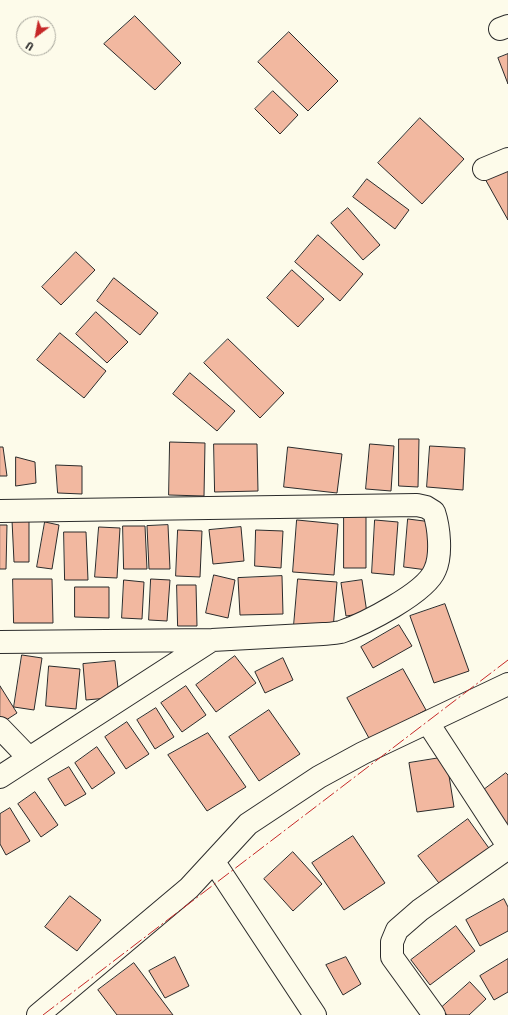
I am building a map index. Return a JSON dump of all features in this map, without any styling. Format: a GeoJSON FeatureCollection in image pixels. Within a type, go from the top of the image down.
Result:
{"type":"FeatureCollection","features":[{"type":"Feature","properties":{"kind":"street"},"geometry":{"type":"LineString","coordinates":[[484,169],[508,159]]}},
{"type":"Feature","properties":{"kind":"street"},"geometry":{"type":"LineString","coordinates":[[0,511],[417,505],[426,507],[434,512],[439,526],[435,570],[407,599],[361,623],[340,632],[212,640],[0,642]]}},
{"type":"Feature","properties":{"kind":"street"},"geometry":{"type":"LineString","coordinates":[[0,777],[212,640]]}},
{"type":"Feature","properties":{"kind":"street"},"geometry":{"type":"LineString","coordinates":[[38,1015],[189,888],[248,824],[313,781],[363,753],[508,684]]}},
{"type":"Feature","properties":{"kind":"street"},"geometry":{"type":"LineString","coordinates":[[428,723],[508,847],[420,910],[397,930],[392,942],[392,957],[409,983],[434,1015]]}},
{"type":"Feature","properties":{"kind":"street"},"geometry":{"type":"LineString","coordinates":[[0,728],[29,758]]}},
{"type":"Feature","properties":{"kind":"street"},"geometry":{"type":"LineString","coordinates":[[214,862],[315,1015]]}},
{"type":"Feature","properties":{"kind":"building"},"geometry":{"type":"Polygon","coordinates":[[[135,16],[181,63],[155,90],[104,44],[135,16]]]}},
{"type":"Feature","properties":{"kind":"building"},"geometry":{"type":"Polygon","coordinates":[[[289,32],[338,81],[308,111],[258,62],[289,32]]]}},
{"type":"Feature","properties":{"kind":"building"},"geometry":{"type":"Polygon","coordinates":[[[508,54],[508,84],[498,58],[508,54]]]}},
{"type":"Feature","properties":{"kind":"building"},"geometry":{"type":"Polygon","coordinates":[[[273,91],[298,115],[280,134],[255,109],[273,91]]]}},
{"type":"Feature","properties":{"kind":"building"},"geometry":{"type":"Polygon","coordinates":[[[420,118],[464,159],[422,204],[378,163],[420,118]]]}},
{"type":"Feature","properties":{"kind":"building"},"geometry":{"type":"Polygon","coordinates":[[[508,166],[508,220],[484,177],[508,166]]]}},
{"type":"Feature","properties":{"kind":"building"},"geometry":{"type":"Polygon","coordinates":[[[367,179],[409,210],[395,229],[353,197],[367,179]]]}},
{"type":"Feature","properties":{"kind":"building"},"geometry":{"type":"Polygon","coordinates":[[[348,208],[380,245],[363,260],[331,223],[348,208]]]}},
{"type":"Feature","properties":{"kind":"building"},"geometry":{"type":"Polygon","coordinates":[[[318,235],[363,274],[340,301],[295,262],[318,235]]]}},
{"type":"Feature","properties":{"kind":"building"},"geometry":{"type":"Polygon","coordinates":[[[76,252],[95,270],[61,305],[42,287],[76,252]]]}},
{"type":"Feature","properties":{"kind":"building"},"geometry":{"type":"Polygon","coordinates":[[[292,270],[324,299],[298,327],[267,298],[292,270]]]}},
{"type":"Feature","properties":{"kind":"building"},"geometry":{"type":"Polygon","coordinates":[[[114,278],[158,313],[140,335],[97,301],[114,278]]]}},
{"type":"Feature","properties":{"kind":"building"},"geometry":{"type":"Polygon","coordinates":[[[96,312],[128,342],[107,363],[76,334],[96,312]]]}},
{"type":"Feature","properties":{"kind":"building"},"geometry":{"type":"Polygon","coordinates":[[[60,333],[106,371],[84,398],[37,360],[60,333]]]}},
{"type":"Feature","properties":{"kind":"building"},"geometry":{"type":"Polygon","coordinates":[[[228,339],[284,393],[260,418],[204,363],[228,339]]]}},
{"type":"Feature","properties":{"kind":"building"},"geometry":{"type":"Polygon","coordinates":[[[190,373],[235,411],[217,431],[173,394],[190,373]]]}},
{"type":"Feature","properties":{"kind":"building"},"geometry":{"type":"Polygon","coordinates":[[[399,439],[419,439],[418,487],[399,486],[399,439]]]}},
{"type":"Feature","properties":{"kind":"building"},"geometry":{"type":"Polygon","coordinates":[[[170,442],[205,443],[204,496],[169,495],[170,442]]]}},
{"type":"Feature","properties":{"kind":"building"},"geometry":{"type":"Polygon","coordinates":[[[214,444],[257,444],[258,491],[215,492],[214,444]]]}},
{"type":"Feature","properties":{"kind":"building"},"geometry":{"type":"Polygon","coordinates":[[[370,444],[394,446],[391,491],[366,489],[370,444]]]}},
{"type":"Feature","properties":{"kind":"building"},"geometry":{"type":"Polygon","coordinates":[[[430,446],[465,448],[463,490],[427,487],[430,446]]]}},
{"type":"Feature","properties":{"kind":"building"},"geometry":{"type":"Polygon","coordinates":[[[0,447],[3,447],[7,476],[0,476],[0,447]]]}},
{"type":"Feature","properties":{"kind":"building"},"geometry":{"type":"Polygon","coordinates":[[[288,447],[342,454],[337,493],[284,487],[288,447]]]}},
{"type":"Feature","properties":{"kind":"building"},"geometry":{"type":"Polygon","coordinates":[[[16,457],[35,462],[36,483],[16,486],[16,457]]]}},
{"type":"Feature","properties":{"kind":"building"},"geometry":{"type":"Polygon","coordinates":[[[56,465],[82,466],[82,494],[58,493],[56,465]]]}},
{"type":"Feature","properties":{"kind":"building"},"geometry":{"type":"Polygon","coordinates":[[[344,516],[366,516],[366,568],[344,568],[344,516]]]}},
{"type":"Feature","properties":{"kind":"building"},"geometry":{"type":"Polygon","coordinates":[[[29,519],[29,562],[14,562],[12,520],[29,519]]]}},
{"type":"Feature","properties":{"kind":"building"},"geometry":{"type":"Polygon","coordinates":[[[408,519],[432,522],[427,570],[404,567],[408,519]]]}},
{"type":"Feature","properties":{"kind":"building"},"geometry":{"type":"Polygon","coordinates":[[[297,520],[338,524],[334,575],[293,572],[297,520]]]}},
{"type":"Feature","properties":{"kind":"building"},"geometry":{"type":"Polygon","coordinates":[[[375,520],[398,522],[394,575],[372,573],[375,520]]]}},
{"type":"Feature","properties":{"kind":"building"},"geometry":{"type":"Polygon","coordinates":[[[45,522],[59,525],[52,569],[37,567],[45,522]]]}},
{"type":"Feature","properties":{"kind":"building"},"geometry":{"type":"Polygon","coordinates":[[[0,525],[7,525],[6,569],[0,569],[0,525]]]}},
{"type":"Feature","properties":{"kind":"building"},"geometry":{"type":"Polygon","coordinates":[[[168,525],[170,569],[149,569],[147,526],[168,525]]]}},
{"type":"Feature","properties":{"kind":"building"},"geometry":{"type":"Polygon","coordinates":[[[123,526],[145,526],[147,569],[124,569],[123,526]]]}},
{"type":"Feature","properties":{"kind":"building"},"geometry":{"type":"Polygon","coordinates":[[[99,527],[120,528],[117,578],[95,577],[99,527]]]}},
{"type":"Feature","properties":{"kind":"building"},"geometry":{"type":"Polygon","coordinates":[[[241,527],[244,561],[213,564],[209,530],[241,527]]]}},
{"type":"Feature","properties":{"kind":"building"},"geometry":{"type":"Polygon","coordinates":[[[178,530],[202,531],[200,577],[176,576],[178,530]]]}},
{"type":"Feature","properties":{"kind":"building"},"geometry":{"type":"Polygon","coordinates":[[[256,530],[283,531],[281,568],[255,566],[256,530]]]}},
{"type":"Feature","properties":{"kind":"building"},"geometry":{"type":"Polygon","coordinates":[[[64,532],[86,532],[88,580],[65,580],[64,532]]]}},
{"type":"Feature","properties":{"kind":"building"},"geometry":{"type":"Polygon","coordinates":[[[214,575],[235,580],[228,618],[206,613],[214,575]]]}},
{"type":"Feature","properties":{"kind":"building"},"geometry":{"type":"Polygon","coordinates":[[[282,576],[283,614],[240,615],[238,578],[282,576]]]}},
{"type":"Feature","properties":{"kind":"building"},"geometry":{"type":"Polygon","coordinates":[[[13,579],[52,579],[53,623],[14,623],[13,579]]]}},
{"type":"Feature","properties":{"kind":"building"},"geometry":{"type":"Polygon","coordinates":[[[151,579],[170,580],[167,621],[149,620],[151,579]]]}},
{"type":"Feature","properties":{"kind":"building"},"geometry":{"type":"Polygon","coordinates":[[[298,579],[337,582],[333,629],[294,625],[298,579]]]}},
{"type":"Feature","properties":{"kind":"building"},"geometry":{"type":"Polygon","coordinates":[[[124,580],[144,582],[142,619],[122,618],[124,580]]]}},
{"type":"Feature","properties":{"kind":"building"},"geometry":{"type":"Polygon","coordinates":[[[362,580],[367,613],[346,616],[341,583],[362,580]]]}},
{"type":"Feature","properties":{"kind":"building"},"geometry":{"type":"Polygon","coordinates":[[[177,585],[196,585],[197,626],[178,626],[177,585]]]}},
{"type":"Feature","properties":{"kind":"building"},"geometry":{"type":"Polygon","coordinates":[[[75,587],[109,587],[109,618],[75,617],[75,587]]]}},
{"type":"Feature","properties":{"kind":"building"},"geometry":{"type":"Polygon","coordinates":[[[445,604],[469,671],[434,683],[410,616],[445,604]]]}},
{"type":"Feature","properties":{"kind":"building"},"geometry":{"type":"Polygon","coordinates":[[[399,625],[412,646],[373,668],[361,647],[399,625]]]}},
{"type":"Feature","properties":{"kind":"building"},"geometry":{"type":"Polygon","coordinates":[[[22,655],[42,658],[34,710],[14,707],[22,655]]]}},
{"type":"Feature","properties":{"kind":"building"},"geometry":{"type":"Polygon","coordinates":[[[235,656],[256,683],[216,712],[196,685],[235,656]]]}},
{"type":"Feature","properties":{"kind":"building"},"geometry":{"type":"Polygon","coordinates":[[[283,658],[293,680],[265,693],[255,672],[283,658]]]}},
{"type":"Feature","properties":{"kind":"building"},"geometry":{"type":"Polygon","coordinates":[[[115,661],[119,697],[86,700],[83,664],[115,661]]]}},
{"type":"Feature","properties":{"kind":"building"},"geometry":{"type":"Polygon","coordinates":[[[49,666],[80,669],[76,709],[46,706],[49,666]]]}},
{"type":"Feature","properties":{"kind":"building"},"geometry":{"type":"Polygon","coordinates":[[[403,669],[426,710],[370,740],[347,698],[403,669]]]}},
{"type":"Feature","properties":{"kind":"building"},"geometry":{"type":"Polygon","coordinates":[[[0,686],[17,713],[0,724],[0,686]]]}},
{"type":"Feature","properties":{"kind":"building"},"geometry":{"type":"Polygon","coordinates":[[[186,686],[206,715],[182,732],[161,703],[186,686]]]}},
{"type":"Feature","properties":{"kind":"building"},"geometry":{"type":"Polygon","coordinates":[[[156,708],[174,737],[155,749],[137,720],[156,708]]]}},
{"type":"Feature","properties":{"kind":"building"},"geometry":{"type":"Polygon","coordinates":[[[269,710],[300,754],[259,781],[229,737],[269,710]]]}},
{"type":"Feature","properties":{"kind":"building"},"geometry":{"type":"Polygon","coordinates":[[[127,722],[149,754],[126,769],[105,737],[127,722]]]}},
{"type":"Feature","properties":{"kind":"building"},"geometry":{"type":"Polygon","coordinates":[[[208,733],[246,787],[207,811],[168,755],[208,733]]]}},
{"type":"Feature","properties":{"kind":"building"},"geometry":{"type":"Polygon","coordinates":[[[97,747],[115,773],[92,789],[75,763],[97,747]]]}},
{"type":"Feature","properties":{"kind":"building"},"geometry":{"type":"Polygon","coordinates":[[[446,757],[454,807],[417,812],[409,763],[446,757]]]}},
{"type":"Feature","properties":{"kind":"building"},"geometry":{"type":"Polygon","coordinates":[[[69,767],[86,794],[65,806],[48,779],[69,767]]]}},
{"type":"Feature","properties":{"kind":"building"},"geometry":{"type":"Polygon","coordinates":[[[506,773],[508,775],[508,838],[477,795],[506,773]]]}},
{"type":"Feature","properties":{"kind":"building"},"geometry":{"type":"Polygon","coordinates":[[[35,792],[58,825],[41,837],[18,804],[35,792]]]}},
{"type":"Feature","properties":{"kind":"building"},"geometry":{"type":"Polygon","coordinates":[[[10,808],[30,841],[6,855],[0,844],[0,814],[10,808]]]}},
{"type":"Feature","properties":{"kind":"building"},"geometry":{"type":"Polygon","coordinates":[[[468,819],[491,851],[442,887],[418,856],[468,819]]]}},
{"type":"Feature","properties":{"kind":"building"},"geometry":{"type":"Polygon","coordinates":[[[353,836],[385,883],[344,910],[312,863],[353,836]]]}},
{"type":"Feature","properties":{"kind":"building"},"geometry":{"type":"Polygon","coordinates":[[[293,852],[322,884],[293,911],[264,879],[293,852]]]}},
{"type":"Feature","properties":{"kind":"building"},"geometry":{"type":"Polygon","coordinates":[[[70,896],[101,920],[77,951],[45,927],[70,896]]]}},
{"type":"Feature","properties":{"kind":"building"},"geometry":{"type":"Polygon","coordinates":[[[504,899],[508,907],[508,931],[480,946],[466,920],[504,899]]]}},
{"type":"Feature","properties":{"kind":"building"},"geometry":{"type":"Polygon","coordinates":[[[456,926],[475,951],[430,985],[411,960],[456,926]]]}},
{"type":"Feature","properties":{"kind":"building"},"geometry":{"type":"Polygon","coordinates":[[[175,957],[189,986],[165,998],[149,971],[175,957]]]}},
{"type":"Feature","properties":{"kind":"building"},"geometry":{"type":"Polygon","coordinates":[[[346,957],[361,984],[343,995],[326,965],[346,957]]]}},
{"type":"Feature","properties":{"kind":"building"},"geometry":{"type":"Polygon","coordinates":[[[508,959],[508,992],[494,1000],[480,976],[508,959]]]}},
{"type":"Feature","properties":{"kind":"building"},"geometry":{"type":"Polygon","coordinates":[[[134,963],[173,1015],[117,1015],[98,990],[134,963]]]}},
{"type":"Feature","properties":{"kind":"building"},"geometry":{"type":"Polygon","coordinates":[[[470,982],[486,999],[469,1015],[447,1015],[441,1008],[470,982]]]}},
{"type":"Feature","properties":{"kind":"power"},"geometry":{"type":"LineString","coordinates":[[43,1015],[508,660]]}}]}
